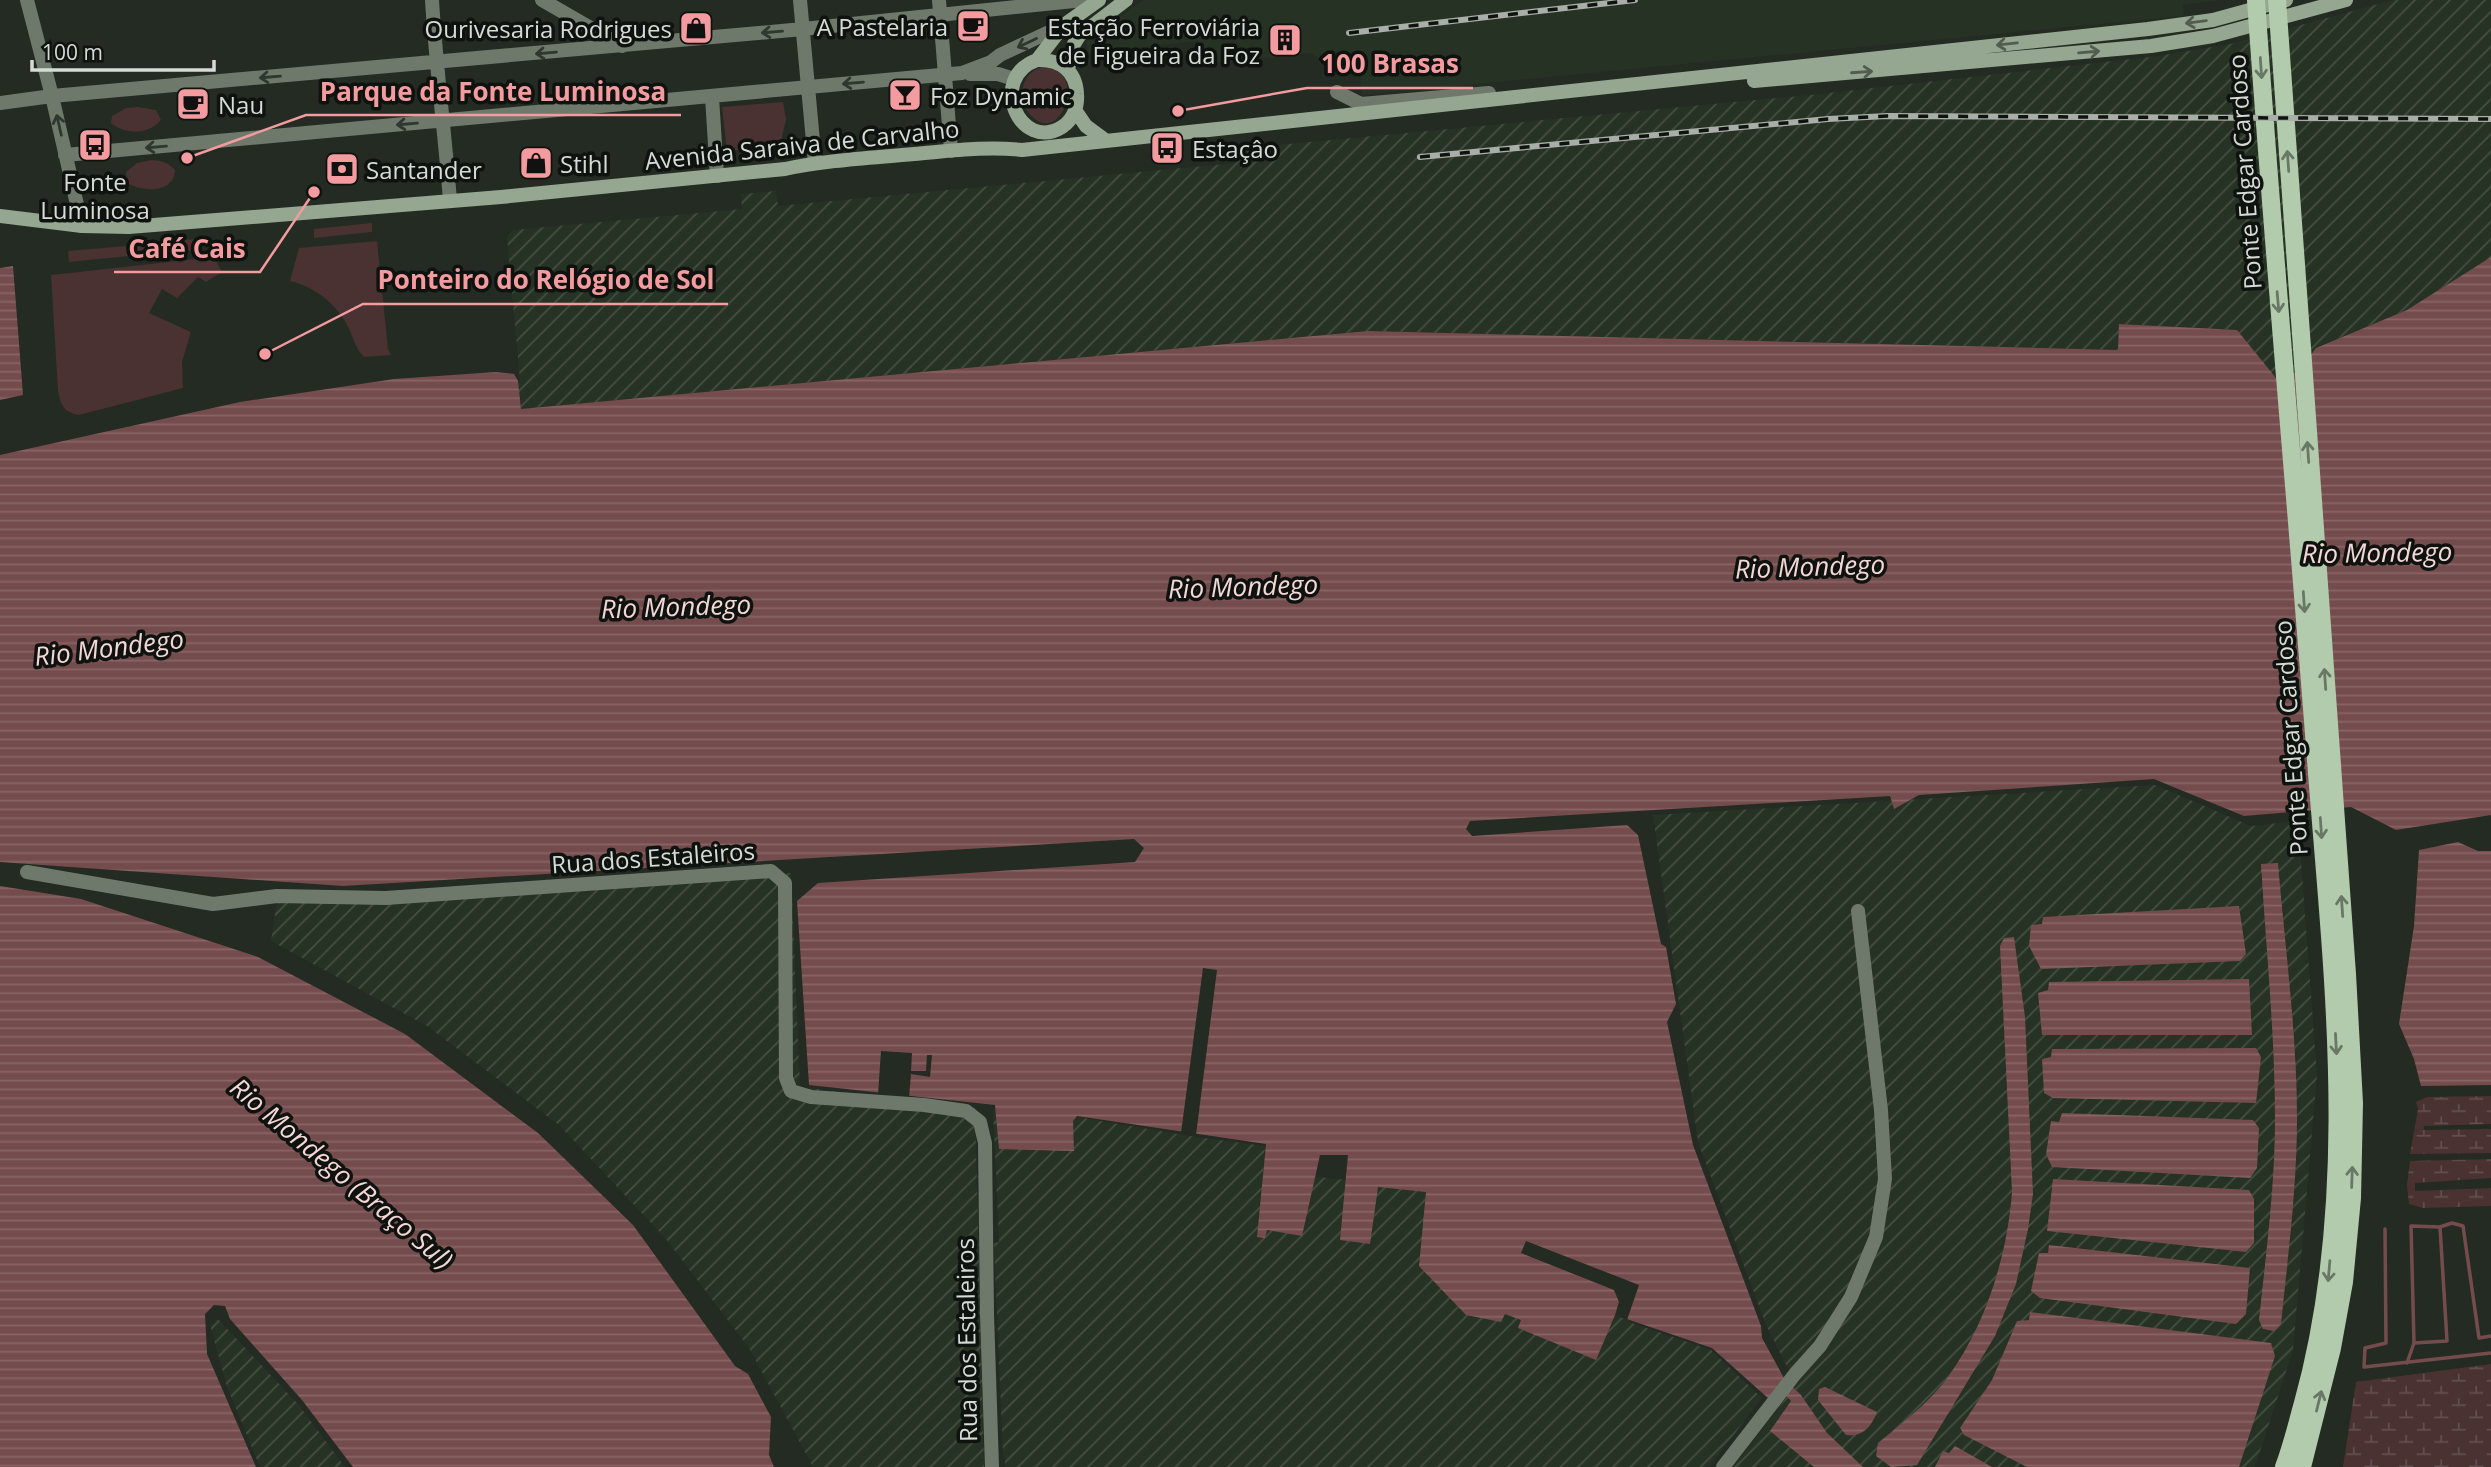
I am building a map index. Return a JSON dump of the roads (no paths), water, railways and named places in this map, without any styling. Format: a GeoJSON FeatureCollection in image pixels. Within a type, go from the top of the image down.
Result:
{"type":"FeatureCollection","features":[{"type":"Feature","properties":{"kind":"main road"},"geometry":{"type":"LineString","coordinates":[[1100,0],[1064,25],[1014,79],[1013,102],[1018,120],[1026,127],[1105,140]]}},
{"type":"Feature","properties":{"kind":"main road"},"geometry":{"type":"LineString","coordinates":[[1068,69],[1074,44],[1079,36],[1126,0]]}},
{"type":"Feature","properties":{"kind":"main road","name":"Ponte Edgar Cardoso"},"geometry":{"type":"LineString","coordinates":[[2256,0],[2273,247],[2332,976],[2338,1084],[2335,1197],[2329,1279],[2318,1351],[2284,1467]]}},
{"type":"Feature","properties":{"kind":"main road","name":"Ponte Edgar Cardoso"},"geometry":{"type":"LineString","coordinates":[[2277,0],[2354,1102],[2352,1198],[2344,1282],[2332,1348],[2302,1467]]}},
{"type":"Feature","properties":{"kind":"main road"},"geometry":{"type":"LineString","coordinates":[[1525,97],[2148,29],[2213,20],[2286,0]]}},
{"type":"Feature","properties":{"kind":"main road"},"geometry":{"type":"LineString","coordinates":[[1525,97],[1917,68],[2151,46],[2213,36],[2346,0]]}},
{"type":"Feature","properties":{"kind":"main road"},"geometry":{"type":"LineString","coordinates":[[997,147],[1019,145],[1072,118],[1077,89],[1068,69],[1053,61],[1031,62]]}},
{"type":"Feature","properties":{"kind":"main road","name":"Avenida Saraiva de Carvalho"},"geometry":{"type":"LineString","coordinates":[[0,216],[82,226],[129,227],[450,201],[997,147],[1022,150],[1525,97]]}},
{"type":"Feature","properties":{"kind":"main road"},"geometry":{"type":"LineString","coordinates":[[1075,110],[1086,126],[1105,140]]}},
{"type":"Feature","properties":{"kind":"main road"},"geometry":{"type":"LineString","coordinates":[[997,147],[1009,143],[1018,120]]}},
{"type":"Feature","properties":{"kind":"street"},"geometry":{"type":"LineString","coordinates":[[27,0],[82,226]]}},
{"type":"Feature","properties":{"kind":"street"},"geometry":{"type":"LineString","coordinates":[[432,0],[435,63],[444,121],[450,201]]}},
{"type":"Feature","properties":{"kind":"street"},"geometry":{"type":"LineString","coordinates":[[542,0],[622,46]]}},
{"type":"Feature","properties":{"kind":"street"},"geometry":{"type":"LineString","coordinates":[[800,0],[815,163]]}},
{"type":"Feature","properties":{"kind":"street"},"geometry":{"type":"LineString","coordinates":[[939,0],[951,151]]}},
{"type":"Feature","properties":{"kind":"street"},"geometry":{"type":"LineString","coordinates":[[0,103],[52,96],[940,16],[1084,0]]}},
{"type":"Feature","properties":{"kind":"street"},"geometry":{"type":"LineString","coordinates":[[962,74],[1064,25]]}},
{"type":"Feature","properties":{"kind":"street"},"geometry":{"type":"LineString","coordinates":[[991,62],[1031,62]]}},
{"type":"Feature","properties":{"kind":"street"},"geometry":{"type":"LineString","coordinates":[[65,155],[946,75],[998,74],[1014,79]]}},
{"type":"Feature","properties":{"kind":"street"},"geometry":{"type":"LineString","coordinates":[[1338,92],[1361,104],[1498,92],[1525,97]]}},
{"type":"Feature","properties":{"kind":"street"},"geometry":{"type":"LineString","coordinates":[[712,97],[716,176]]}},
{"type":"Feature","properties":{"kind":"street","name":"Rua dos Estaleiros"},"geometry":{"type":"LineString","coordinates":[[27,872],[213,904],[277,895],[386,898],[771,871],[785,883],[786,1078],[791,1091],[811,1097],[924,1105],[966,1111],[980,1122],[985,1143],[992,1467]]}},
{"type":"Feature","properties":{"kind":"street"},"geometry":{"type":"LineString","coordinates":[[1723,1467],[1820,1346],[1851,1297],[1875,1237],[1885,1179],[1881,1110],[1858,911]]}},
{"type":"Feature","properties":{"kind":"water","name":"Rio Mondego"},"geometry":{"type":"Polygon","coordinates":[[[2491,257],[2491,815],[2396,830],[2351,807],[2244,816],[2154,779],[1919,795],[1894,809],[1890,796],[1470,821],[1466,829],[1472,836],[1627,825],[1638,835],[1661,944],[1666,947],[1676,1004],[1667,1022],[1693,1145],[1761,1326],[1762,1338],[1785,1380],[1801,1395],[1827,1433],[1863,1467],[1814,1467],[1770,1431],[1791,1401],[1779,1388],[1769,1399],[1712,1348],[1615,1315],[1596,1360],[1518,1328],[1521,1320],[1505,1314],[1501,1322],[1466,1315],[1419,1266],[1426,1192],[1378,1187],[1370,1244],[1340,1240],[1348,1155],[1320,1155],[1302,1236],[1267,1230],[1265,1238],[1257,1237],[1266,1144],[1077,1116],[1073,1121],[1074,1151],[999,1149],[995,1105],[809,1085],[797,901],[818,883],[1135,862],[1144,848],[1134,839],[343,886],[0,862],[0,455],[240,402],[394,379],[496,372],[514,374],[518,381],[521,409],[1368,331],[2118,350],[2119,324],[2237,330],[2276,378],[2298,372],[2316,348],[2407,310],[2491,257]]]}},
{"type":"Feature","properties":{"kind":"water"},"geometry":{"type":"Polygon","coordinates":[[[13,266],[23,395],[0,400],[0,268],[13,266]]]}},
{"type":"Feature","properties":{"kind":"water"},"geometry":{"type":"Polygon","coordinates":[[[2458,842],[2478,851],[2491,851],[2491,1085],[2421,1086],[2414,1059],[2399,1024],[2414,926],[2419,850],[2458,842]]]}},
{"type":"Feature","properties":{"kind":"water"},"geometry":{"type":"Polygon","coordinates":[[[2278,863],[2293,1022],[2297,1144],[2281,1324],[2274,1331],[2263,1329],[2259,1320],[2275,1144],[2272,1023],[2261,864],[2278,863]]]}},
{"type":"Feature","properties":{"kind":"water","name":"Rio Mondego (Braço Sul)"},"geometry":{"type":"Polygon","coordinates":[[[0,886],[81,899],[258,957],[405,1034],[538,1133],[633,1225],[735,1366],[748,1374],[771,1417],[769,1455],[774,1467],[353,1467],[302,1400],[230,1319],[225,1306],[214,1305],[205,1314],[207,1354],[256,1467],[0,1467],[0,886]]]}},
{"type":"Feature","properties":{"kind":"water"},"geometry":{"type":"Polygon","coordinates":[[[2239,906],[2246,954],[2240,961],[2041,969],[2029,946],[2031,925],[2042,924],[2043,917],[2239,906]]]}},
{"type":"Feature","properties":{"kind":"water"},"geometry":{"type":"Polygon","coordinates":[[[2014,937],[2025,1017],[2033,1194],[2016,1284],[1995,1336],[1917,1465],[1891,1467],[1876,1456],[1878,1443],[1915,1412],[1948,1377],[1984,1312],[2000,1265],[2012,1192],[2000,946],[2004,938],[2014,937]]]}},
{"type":"Feature","properties":{"kind":"water"},"geometry":{"type":"Polygon","coordinates":[[[2249,979],[2252,1035],[2042,1035],[2038,993],[2048,990],[2049,982],[2249,979]]]}},
{"type":"Feature","properties":{"kind":"water"},"geometry":{"type":"Polygon","coordinates":[[[2256,1048],[2261,1057],[2256,1103],[2053,1098],[2044,1093],[2042,1059],[2051,1057],[2052,1049],[2256,1048]]]}},
{"type":"Feature","properties":{"kind":"water"},"geometry":{"type":"Polygon","coordinates":[[[2062,1113],[2253,1120],[2259,1128],[2257,1168],[2250,1178],[2052,1167],[2046,1154],[2051,1121],[2059,1122],[2062,1113]]]}},
{"type":"Feature","properties":{"kind":"water"},"geometry":{"type":"Polygon","coordinates":[[[2053,1179],[2249,1190],[2254,1199],[2254,1243],[2246,1252],[2047,1231],[2053,1179]]]}},
{"type":"Feature","properties":{"kind":"water"},"geometry":{"type":"Polygon","coordinates":[[[2049,1245],[2250,1268],[2246,1314],[2236,1324],[2040,1298],[2031,1291],[2039,1253],[2048,1253],[2049,1245]]]}},
{"type":"Feature","properties":{"kind":"water"},"geometry":{"type":"Polygon","coordinates":[[[2030,1312],[2271,1343],[2275,1356],[2239,1467],[2027,1467],[1964,1435],[1960,1428],[1992,1380],[2017,1321],[2029,1320],[2030,1312]]]}},
{"type":"Feature","properties":{"kind":"water"},"geometry":{"type":"Polygon","coordinates":[[[1825,1387],[1877,1412],[1862,1433],[1846,1435],[1818,1400],[1819,1389],[1825,1387]]]}},
{"type":"Feature","properties":{"kind":"water"},"geometry":{"type":"Polygon","coordinates":[[[1955,1446],[1992,1467],[1935,1467],[1943,1451],[1949,1453],[1955,1446]]]}},
{"type":"Feature","properties":{"kind":"waterway"},"geometry":{"type":"LineString","coordinates":[[2414,1343],[2447,1341],[2440,1227],[2452,1223],[2463,1226],[2479,1338],[2491,1336]]}},
{"type":"Feature","properties":{"kind":"waterway"},"geometry":{"type":"LineString","coordinates":[[2407,1363],[2414,1343],[2411,1226],[2440,1227]]}},
{"type":"Feature","properties":{"kind":"waterway"},"geometry":{"type":"LineString","coordinates":[[2385,1229],[2386,1343],[2365,1348],[2364,1367],[2491,1353]]}},
{"type":"Feature","properties":{"kind":"railway"},"geometry":{"type":"LineString","coordinates":[[1349,33],[1635,0]]}},
{"type":"Feature","properties":{"kind":"railway"},"geometry":{"type":"LineString","coordinates":[[1420,157],[1828,119],[1887,116],[2491,119]]}},
{"type":"Feature","properties":{"kind":"place","name":"A Pastelaria"},"geometry":{"type":"Point","coordinates":[973,26]}},
{"type":"Feature","properties":{"kind":"place","name":"Ourivesaria Rodrigues"},"geometry":{"type":"Point","coordinates":[696,28]}},
{"type":"Feature","properties":{"kind":"place","name":"Estação Ferroviária de Figueira da Foz"},"geometry":{"type":"Point","coordinates":[1285,40]}},
{"type":"Feature","properties":{"kind":"place","name":"Foz Dynamic"},"geometry":{"type":"Point","coordinates":[905,95]}},
{"type":"Feature","properties":{"kind":"place","name":"Nau"},"geometry":{"type":"Point","coordinates":[193,104]}},
{"type":"Feature","properties":{"kind":"place","name":"100 Brasas"},"geometry":{"type":"Point","coordinates":[1178,111]}},
{"type":"Feature","properties":{"kind":"place","name":"Fonte Luminosa"},"geometry":{"type":"Point","coordinates":[95,145]}},
{"type":"Feature","properties":{"kind":"place","name":"Estaçâo"},"geometry":{"type":"Point","coordinates":[1167,148]}},
{"type":"Feature","properties":{"kind":"place","name":"Parque da Fonte Luminosa"},"geometry":{"type":"Point","coordinates":[187,158]}},
{"type":"Feature","properties":{"kind":"place","name":"Stihl"},"geometry":{"type":"Point","coordinates":[536,163]}},
{"type":"Feature","properties":{"kind":"place","name":"Santander"},"geometry":{"type":"Point","coordinates":[342,169]}},
{"type":"Feature","properties":{"kind":"place","name":"Café Cais"},"geometry":{"type":"Point","coordinates":[314,192]}},
{"type":"Feature","properties":{"kind":"place","name":"Ponteiro do Relógio de Sol"},"geometry":{"type":"Point","coordinates":[265,354]}}]}
